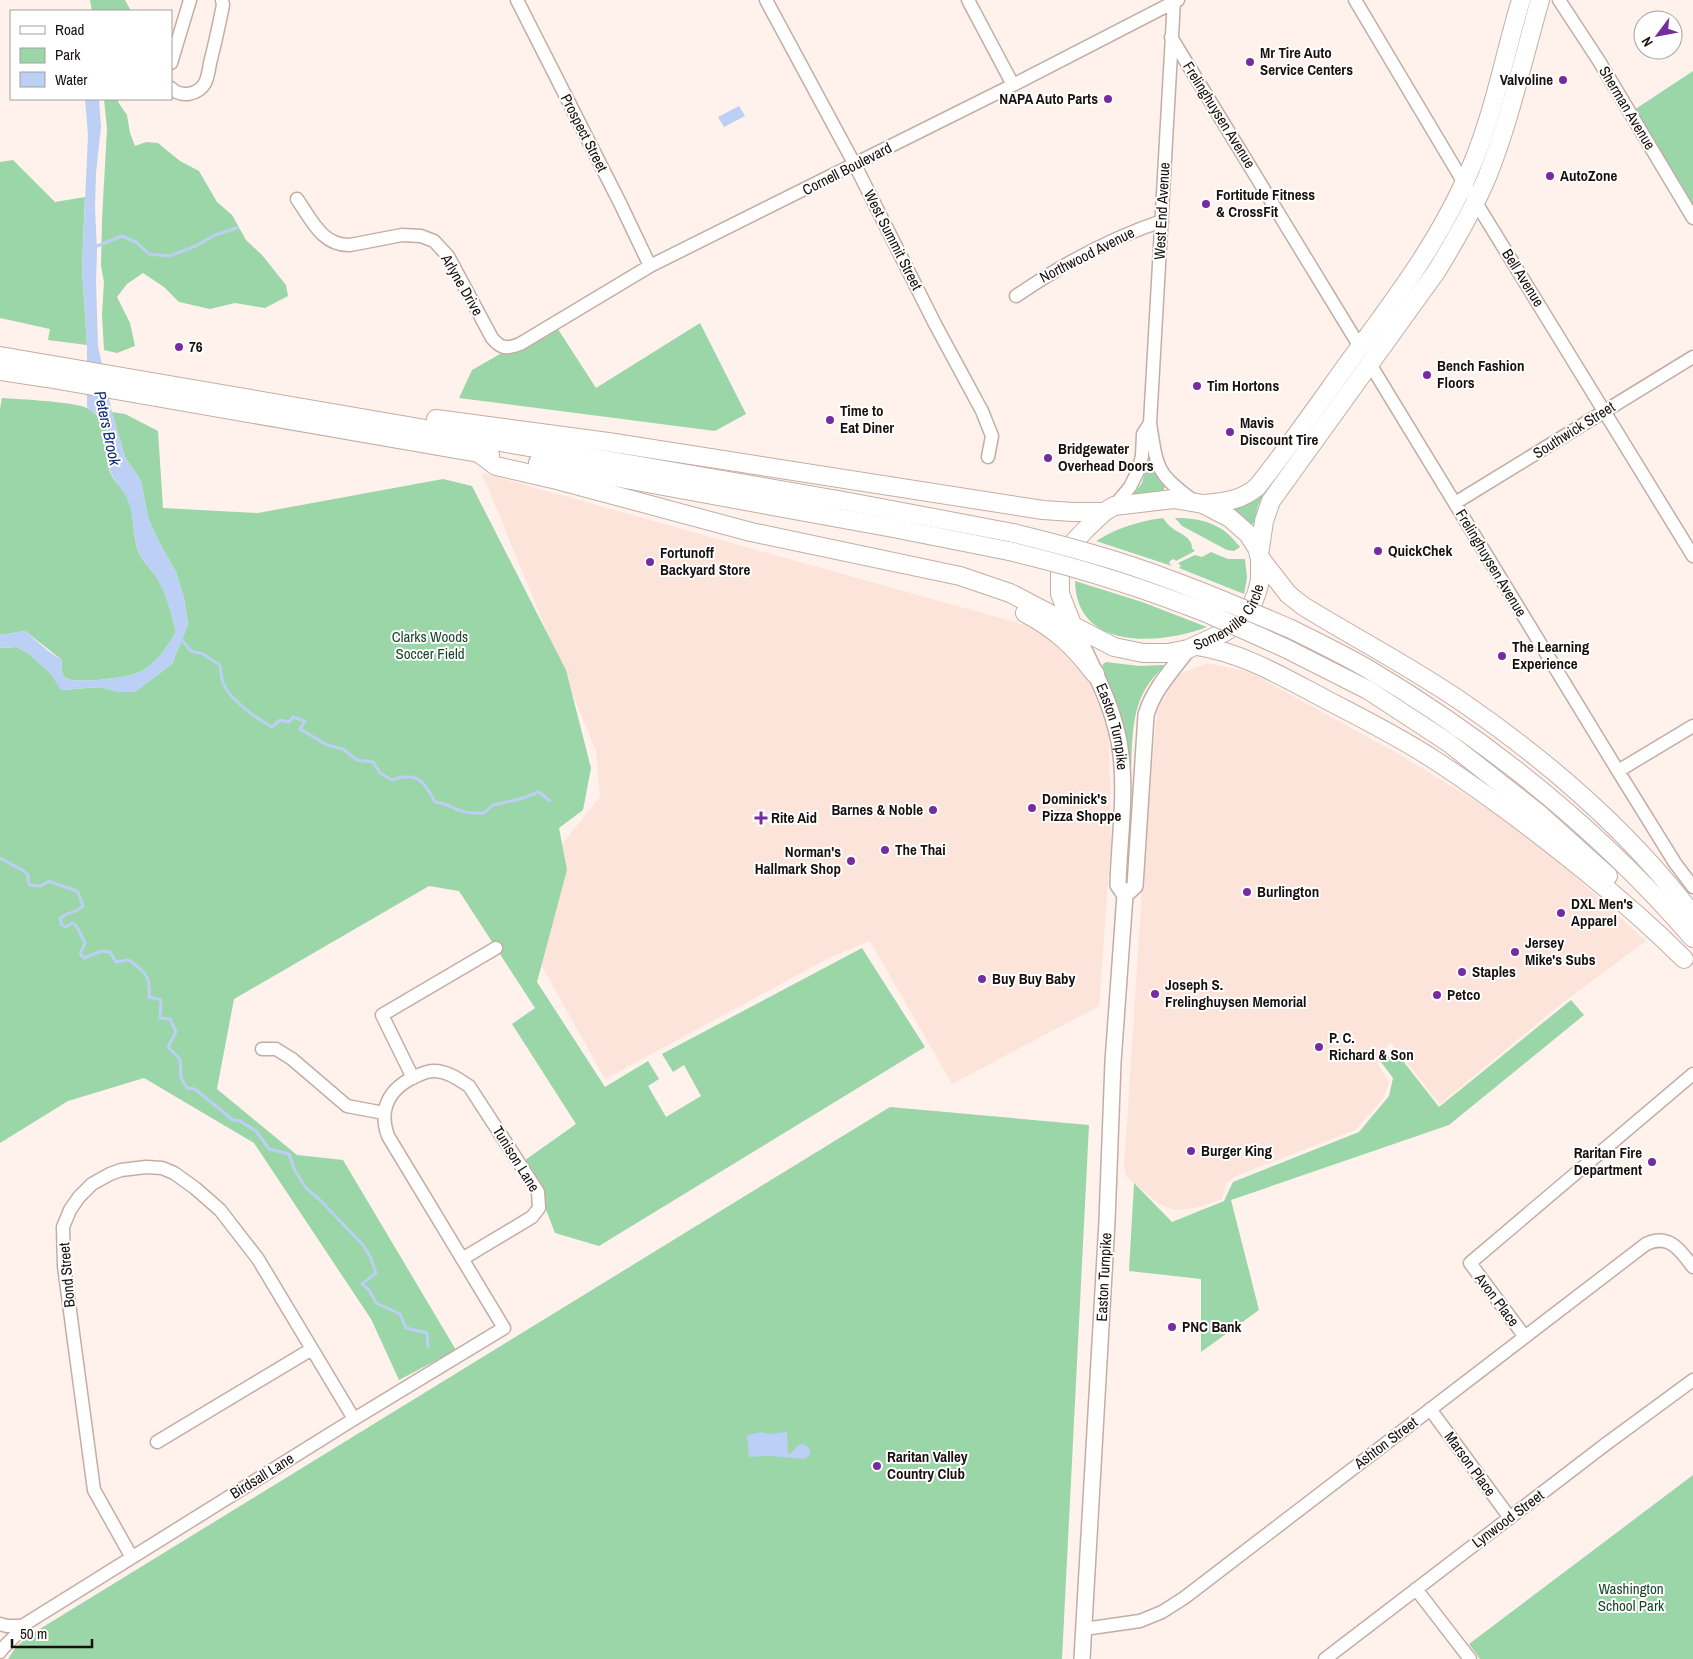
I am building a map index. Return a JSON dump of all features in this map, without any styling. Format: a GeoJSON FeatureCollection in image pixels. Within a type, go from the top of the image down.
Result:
{"type":"FeatureCollection","features":[{"type":"Feature","properties":{"kind":"highway"},"geometry":{"type":"LineString","coordinates":[[1199,503],[1241,498],[1257,488],[1427,253],[1464,183],[1485,128],[1521,0]]}},
{"type":"Feature","properties":{"kind":"highway"},"geometry":{"type":"LineString","coordinates":[[1540,0],[1501,136],[1476,202],[1436,272],[1271,501],[1264,521],[1260,556],[1288,594],[1303,606],[1462,702],[1550,768],[1629,842],[1662,877],[1693,915]]}},
{"type":"Feature","properties":{"kind":"highway"},"geometry":{"type":"LineString","coordinates":[[0,348],[47,370]]}},
{"type":"Feature","properties":{"kind":"highway"},"geometry":{"type":"LineString","coordinates":[[0,356],[47,370],[480,454],[893,528],[1009,551],[1049,560],[1152,593],[1209,614],[1285,648],[1368,690],[1449,743],[1538,812],[1600,869],[1641,909],[1689,964]]}},
{"type":"Feature","properties":{"kind":"highway"},"geometry":{"type":"LineString","coordinates":[[0,371],[47,370]]}},
{"type":"Feature","properties":{"kind":"highway"},"geometry":{"type":"LineString","coordinates":[[130,386],[333,413],[844,501],[1013,533],[1113,560],[1161,576],[1291,629],[1398,687],[1472,737],[1521,774],[1613,853],[1693,938]]}},
{"type":"Feature","properties":{"kind":"highway","name":"Somerville Circle"},"geometry":{"type":"LineString","coordinates":[[333,413],[365,410],[627,444],[1034,509],[1073,512],[1174,499],[1199,503],[1230,518],[1241,526],[1253,542],[1260,556],[1260,580],[1247,614],[1225,632],[1193,647],[1161,654],[1143,653],[1106,643],[1010,594],[960,576],[751,532],[557,480],[496,466],[480,454]]}},
{"type":"Feature","properties":{"kind":"highway"},"geometry":{"type":"LineString","coordinates":[[1072,624],[1060,594],[1060,568],[1064,556],[1071,545],[1109,508]]}},
{"type":"Feature","properties":{"kind":"highway"},"geometry":{"type":"LineString","coordinates":[[873,558],[889,569],[990,598],[1028,614],[1057,632],[1080,655],[1095,674]]}},
{"type":"Feature","properties":{"kind":"highway"},"geometry":{"type":"LineString","coordinates":[[1193,647],[1229,653],[1279,675],[1376,725],[1434,760],[1489,797],[1549,842],[1622,901],[1689,964]]}},
{"type":"Feature","properties":{"kind":"main road","name":"Easton Turnpike"},"geometry":{"type":"LineString","coordinates":[[1072,624],[1105,693],[1121,754],[1123,776],[1118,885],[1125,895],[1113,1062],[1107,1221],[1082,1659]]}},
{"type":"Feature","properties":{"kind":"main road","name":"Easton Turnpike"},"geometry":{"type":"LineString","coordinates":[[1125,895],[1135,886],[1146,715],[1157,690],[1193,647]]}},
{"type":"Feature","properties":{"kind":"street"},"geometry":{"type":"LineString","coordinates":[[172,61],[190,0]]}},
{"type":"Feature","properties":{"kind":"street"},"geometry":{"type":"LineString","coordinates":[[172,89],[180,94],[188,94],[200,88],[205,82],[216,41],[223,5],[222,0]]}},
{"type":"Feature","properties":{"kind":"street","name":"Prospect Street"},"geometry":{"type":"LineString","coordinates":[[517,0],[650,266]]}},
{"type":"Feature","properties":{"kind":"street","name":"West Summit Street"},"geometry":{"type":"LineString","coordinates":[[766,0],[855,165],[935,324],[982,411],[992,436],[988,456]]}},
{"type":"Feature","properties":{"kind":"street"},"geometry":{"type":"LineString","coordinates":[[968,0],[1013,85]]}},
{"type":"Feature","properties":{"kind":"street","name":"Bell Avenue"},"geometry":{"type":"LineString","coordinates":[[1355,0],[1464,183],[1693,556]]}},
{"type":"Feature","properties":{"kind":"street","name":"Sherman Avenue"},"geometry":{"type":"LineString","coordinates":[[1559,0],[1599,61],[1693,218]]}},
{"type":"Feature","properties":{"kind":"street","name":"Cornell Boulevard"},"geometry":{"type":"LineString","coordinates":[[520,344],[650,266],[855,165],[1175,1]]}},
{"type":"Feature","properties":{"kind":"street","name":"West End Avenue"},"geometry":{"type":"LineString","coordinates":[[1175,1],[1171,37],[1150,423],[1155,454],[1161,471],[1173,486],[1199,503]]}},
{"type":"Feature","properties":{"kind":"street","name":"Frelinghuysen Avenue"},"geometry":{"type":"LineString","coordinates":[[1171,37],[1360,347]]}},
{"type":"Feature","properties":{"kind":"street","name":"Arlyne Drive"},"geometry":{"type":"LineString","coordinates":[[297,199],[325,237],[341,245],[402,235],[421,236],[434,241],[448,256],[494,341],[504,348],[520,344]]}},
{"type":"Feature","properties":{"kind":"street","name":"Northwood Avenue"},"geometry":{"type":"LineString","coordinates":[[1016,296],[1042,278],[1077,259],[1129,233],[1162,221]]}},
{"type":"Feature","properties":{"kind":"street","name":"Southwick Street"},"geometry":{"type":"LineString","coordinates":[[1455,503],[1693,357]]}},
{"type":"Feature","properties":{"kind":"street","name":"Frelinghuysen Avenue"},"geometry":{"type":"LineString","coordinates":[[1370,364],[1618,771],[1675,863],[1693,887]]}},
{"type":"Feature","properties":{"kind":"street","name":"West End Avenue"},"geometry":{"type":"LineString","coordinates":[[1109,508],[1130,487],[1138,471],[1142,456],[1143,434],[1150,423]]}},
{"type":"Feature","properties":{"kind":"street"},"geometry":{"type":"LineString","coordinates":[[1618,771],[1693,726]]}},
{"type":"Feature","properties":{"kind":"street"},"geometry":{"type":"LineString","coordinates":[[413,1078],[382,1015],[496,948]]}},
{"type":"Feature","properties":{"kind":"street"},"geometry":{"type":"LineString","coordinates":[[262,1049],[276,1049],[292,1059],[347,1106],[384,1113],[384,1124],[388,1136],[462,1259]]}},
{"type":"Feature","properties":{"kind":"street","name":"Tunison Lane"},"geometry":{"type":"LineString","coordinates":[[384,1113],[387,1101],[404,1082],[423,1072],[434,1070],[452,1075],[469,1086],[538,1192],[539,1208],[532,1217],[462,1259]]}},
{"type":"Feature","properties":{"kind":"street","name":"Avon Place"},"geometry":{"type":"LineString","coordinates":[[1525,1337],[1470,1263],[1693,1074]]}},
{"type":"Feature","properties":{"kind":"street","name":"Bond Street"},"geometry":{"type":"LineString","coordinates":[[131,1556],[98,1498],[91,1474],[64,1266],[63,1227],[70,1210],[79,1197],[92,1184],[121,1170],[146,1167],[162,1168],[174,1173],[195,1188],[220,1210],[258,1259],[354,1419]]}},
{"type":"Feature","properties":{"kind":"street","name":"Ashton Street"},"geometry":{"type":"LineString","coordinates":[[1084,1629],[1140,1621],[1162,1612],[1184,1598],[1646,1244],[1661,1240],[1671,1243],[1693,1267]]}},
{"type":"Feature","properties":{"kind":"street","name":"Birdsall Lane"},"geometry":{"type":"LineString","coordinates":[[0,1652],[4,1646],[18,1635],[22,1626],[131,1556],[504,1328],[462,1259]]}},
{"type":"Feature","properties":{"kind":"street"},"geometry":{"type":"LineString","coordinates":[[157,1442],[312,1349]]}},
{"type":"Feature","properties":{"kind":"street","name":"Lynwood Street"},"geometry":{"type":"LineString","coordinates":[[1325,1659],[1693,1380]]}},
{"type":"Feature","properties":{"kind":"street","name":"Marson Place"},"geometry":{"type":"LineString","coordinates":[[1430,1410],[1510,1518]]}},
{"type":"Feature","properties":{"kind":"street"},"geometry":{"type":"LineString","coordinates":[[1416,1589],[1470,1659]]}},
{"type":"Feature","properties":{"kind":"street"},"geometry":{"type":"LineString","coordinates":[[0,1624],[22,1626]]}},
{"type":"Feature","properties":{"kind":"shaded area"},"geometry":{"type":"Polygon","coordinates":[[[482,473],[1039,629],[1088,679],[1109,733],[1111,842],[1099,1006],[952,1084],[870,941],[827,959],[605,1079],[510,909],[600,797],[596,751],[482,473]]]}},
{"type":"Feature","properties":{"kind":"shaded area"},"geometry":{"type":"Polygon","coordinates":[[[1207,663],[1249,672],[1395,752],[1525,831],[1646,941],[1562,1003],[1440,1104],[1390,1042],[1377,1063],[1389,1083],[1383,1099],[1355,1130],[1236,1176],[1226,1183],[1222,1199],[1195,1208],[1173,1210],[1158,1203],[1127,1177],[1124,1168],[1142,890],[1158,710],[1177,675],[1207,663]]]}},
{"type":"Feature","properties":{"kind":"green space"},"geometry":{"type":"Polygon","coordinates":[[[90,0],[125,0],[130,10],[92,10],[90,0]]]}},
{"type":"Feature","properties":{"kind":"green space"},"geometry":{"type":"Polygon","coordinates":[[[1693,71],[1693,213],[1631,112],[1693,71]]]}},
{"type":"Feature","properties":{"kind":"green space"},"geometry":{"type":"Polygon","coordinates":[[[104,100],[119,100],[118,102],[127,115],[130,133],[135,146],[146,142],[158,143],[180,161],[199,171],[217,202],[232,215],[246,240],[262,255],[286,285],[288,296],[265,308],[235,303],[210,309],[179,302],[164,287],[143,273],[127,284],[117,297],[130,323],[135,346],[117,353],[104,350],[102,314],[104,282],[101,266],[107,129],[104,100]]]}},
{"type":"Feature","properties":{"kind":"green space"},"geometry":{"type":"Polygon","coordinates":[[[13,160],[55,202],[85,197],[82,268],[87,345],[48,340],[50,329],[0,318],[0,162],[13,160]]]}},
{"type":"Feature","properties":{"kind":"green space"},"geometry":{"type":"Polygon","coordinates":[[[554,323],[596,388],[700,323],[746,414],[715,431],[459,398],[472,370],[554,323]]]}},
{"type":"Feature","properties":{"kind":"green space"},"geometry":{"type":"Polygon","coordinates":[[[2,398],[74,404],[89,409],[103,422],[109,437],[109,471],[127,497],[138,551],[162,588],[176,632],[161,655],[143,670],[118,678],[71,680],[63,674],[62,660],[25,631],[0,635],[0,409],[2,398]]]}},
{"type":"Feature","properties":{"kind":"green space","name":"Clarks Woods Soccer Field"},"geometry":{"type":"Polygon","coordinates":[[[112,412],[125,414],[158,431],[163,508],[258,513],[443,479],[472,486],[566,670],[591,768],[583,810],[559,828],[567,870],[537,982],[605,1087],[648,1061],[659,1079],[648,1086],[666,1117],[701,1096],[684,1065],[673,1072],[662,1054],[862,948],[925,1047],[599,1246],[555,1233],[543,1202],[521,1163],[576,1124],[512,1024],[535,1008],[459,891],[429,886],[234,999],[217,1089],[297,1155],[343,1160],[456,1350],[399,1380],[371,1319],[254,1143],[144,1078],[68,1101],[0,1143],[0,648],[16,647],[28,653],[50,673],[62,690],[100,687],[119,692],[135,692],[172,664],[188,624],[184,598],[176,572],[148,518],[141,481],[125,457],[112,412]]]}},
{"type":"Feature","properties":{"kind":"green space"},"geometry":{"type":"Polygon","coordinates":[[[1148,461],[1150,461],[1156,475],[1165,487],[1163,491],[1133,495],[1142,483],[1148,461]]]}},
{"type":"Feature","properties":{"kind":"green space"},"geometry":{"type":"Polygon","coordinates":[[[1261,495],[1263,496],[1258,506],[1254,523],[1251,525],[1232,512],[1232,509],[1243,506],[1261,495]]]}},
{"type":"Feature","properties":{"kind":"green space"},"geometry":{"type":"Polygon","coordinates":[[[1163,518],[1171,527],[1188,538],[1195,551],[1176,561],[1174,559],[1171,560],[1169,563],[1172,566],[1096,541],[1128,526],[1163,518]]]}},
{"type":"Feature","properties":{"kind":"green space"},"geometry":{"type":"Polygon","coordinates":[[[1175,518],[1195,519],[1212,524],[1227,533],[1240,547],[1234,551],[1227,550],[1182,526],[1175,518]]]}},
{"type":"Feature","properties":{"kind":"green space"},"geometry":{"type":"Polygon","coordinates":[[[1211,552],[1228,559],[1245,559],[1247,578],[1244,594],[1179,568],[1181,566],[1178,563],[1195,555],[1202,557],[1211,552]]]}},
{"type":"Feature","properties":{"kind":"green space"},"geometry":{"type":"Polygon","coordinates":[[[1075,581],[1142,602],[1207,627],[1188,633],[1145,639],[1124,637],[1105,631],[1089,620],[1079,604],[1075,581]]]}},
{"type":"Feature","properties":{"kind":"green space"},"geometry":{"type":"Polygon","coordinates":[[[1106,662],[1139,666],[1163,665],[1164,667],[1145,689],[1140,701],[1132,741],[1131,769],[1128,769],[1118,715],[1102,665],[1106,662]]]}},
{"type":"Feature","properties":{"kind":"green space"},"geometry":{"type":"Polygon","coordinates":[[[1571,1000],[1584,1015],[1449,1125],[1231,1200],[1259,1310],[1201,1352],[1201,1279],[1129,1271],[1134,1183],[1172,1222],[1224,1201],[1233,1182],[1359,1132],[1389,1096],[1393,1078],[1381,1062],[1396,1052],[1439,1107],[1571,1000]]]}},
{"type":"Feature","properties":{"kind":"green space"},"geometry":{"type":"Polygon","coordinates":[[[890,1107],[1089,1125],[1062,1659],[8,1659],[16,1647],[30,1635],[890,1107]]]}},
{"type":"Feature","properties":{"kind":"green space","name":"Washington School Park"},"geometry":{"type":"Polygon","coordinates":[[[1693,1475],[1693,1659],[1480,1659],[1469,1644],[1693,1475]]]}},
{"type":"Feature","properties":{"kind":"water","name":"Peters Brook"},"geometry":{"type":"Polygon","coordinates":[[[85,100],[99,100],[101,127],[96,173],[95,207],[98,346],[112,412],[125,457],[141,481],[148,518],[176,572],[184,598],[188,624],[172,664],[135,692],[119,692],[100,687],[61,690],[50,673],[28,653],[16,647],[0,648],[0,635],[25,631],[48,651],[62,660],[62,672],[66,678],[71,680],[98,680],[132,675],[145,669],[161,655],[176,632],[173,618],[160,584],[138,550],[128,501],[109,469],[107,430],[99,417],[87,407],[87,345],[82,268],[88,135],[85,100]]]}},
{"type":"Feature","properties":{"kind":"water"},"geometry":{"type":"Polygon","coordinates":[[[739,106],[745,116],[724,127],[718,117],[739,106]]]}},
{"type":"Feature","properties":{"kind":"water"},"geometry":{"type":"Polygon","coordinates":[[[761,1432],[769,1434],[787,1432],[788,1453],[790,1454],[798,1445],[803,1444],[808,1447],[810,1455],[803,1459],[769,1456],[749,1457],[747,1435],[761,1432]]]}},
{"type":"Feature","properties":{"kind":"waterway"},"geometry":{"type":"LineString","coordinates":[[94,246],[122,236],[136,242],[149,254],[169,256],[196,246],[215,235],[237,228]]}},
{"type":"Feature","properties":{"kind":"waterway"},"geometry":{"type":"LineString","coordinates":[[180,638],[191,651],[203,654],[220,665],[224,685],[233,697],[245,709],[272,727],[280,720],[289,722],[293,717],[305,721],[300,729],[327,745],[343,749],[357,760],[373,762],[380,773],[392,780],[401,777],[414,777],[419,780],[427,788],[435,802],[465,812],[484,813],[493,805],[520,799],[539,792],[550,801]]}},
{"type":"Feature","properties":{"kind":"waterway"},"geometry":{"type":"LineString","coordinates":[[0,858],[24,871],[28,875],[30,885],[41,886],[49,881],[78,892],[83,906],[60,919],[62,925],[66,927],[72,923],[76,925],[85,943],[80,954],[84,958],[102,951],[110,952],[116,962],[129,960],[146,975],[149,984],[149,997],[161,1000],[160,1018],[170,1019],[176,1032],[168,1047],[180,1059],[181,1078],[187,1088],[195,1089],[233,1120],[240,1121],[256,1131],[269,1149],[289,1154],[295,1171],[306,1188],[362,1244],[370,1256],[376,1273],[362,1284],[369,1290],[376,1303],[400,1314],[406,1328],[427,1333],[428,1347]]}},
{"type":"Feature","properties":{"kind":"place","name":"Mr Tire Auto Service Centers"},"geometry":{"type":"Point","coordinates":[1250,62]}},
{"type":"Feature","properties":{"kind":"place","name":"Valvoline"},"geometry":{"type":"Point","coordinates":[1563,80]}},
{"type":"Feature","properties":{"kind":"place","name":"NAPA Auto Parts"},"geometry":{"type":"Point","coordinates":[1108,99]}},
{"type":"Feature","properties":{"kind":"place","name":"AutoZone"},"geometry":{"type":"Point","coordinates":[1550,176]}},
{"type":"Feature","properties":{"kind":"place","name":"Fortitude Fitness & CrossFit"},"geometry":{"type":"Point","coordinates":[1206,204]}},
{"type":"Feature","properties":{"kind":"place","name":"76"},"geometry":{"type":"Point","coordinates":[179,347]}},
{"type":"Feature","properties":{"kind":"place","name":"Bench Fashion Floors"},"geometry":{"type":"Point","coordinates":[1427,375]}},
{"type":"Feature","properties":{"kind":"place","name":"Tim Hortons"},"geometry":{"type":"Point","coordinates":[1197,386]}},
{"type":"Feature","properties":{"kind":"place","name":"Time to Eat Diner"},"geometry":{"type":"Point","coordinates":[830,420]}},
{"type":"Feature","properties":{"kind":"place","name":"Mavis Discount Tire"},"geometry":{"type":"Point","coordinates":[1230,432]}},
{"type":"Feature","properties":{"kind":"place","name":"Bridgewater Overhead Doors"},"geometry":{"type":"Point","coordinates":[1048,458]}},
{"type":"Feature","properties":{"kind":"place","name":"QuickChek"},"geometry":{"type":"Point","coordinates":[1378,551]}},
{"type":"Feature","properties":{"kind":"place","name":"Fortunoff Backyard Store"},"geometry":{"type":"Point","coordinates":[650,562]}},
{"type":"Feature","properties":{"kind":"place","name":"The Learning Experience"},"geometry":{"type":"Point","coordinates":[1502,656]}},
{"type":"Feature","properties":{"kind":"place","name":"Dominick's Pizza Shoppe"},"geometry":{"type":"Point","coordinates":[1032,808]}},
{"type":"Feature","properties":{"kind":"place","name":"Barnes & Noble"},"geometry":{"type":"Point","coordinates":[933,810]}},
{"type":"Feature","properties":{"kind":"place","name":"Rite Aid"},"geometry":{"type":"Point","coordinates":[761,818]}},
{"type":"Feature","properties":{"kind":"place","name":"The Thai"},"geometry":{"type":"Point","coordinates":[885,850]}},
{"type":"Feature","properties":{"kind":"place","name":"Norman's Hallmark Shop"},"geometry":{"type":"Point","coordinates":[851,861]}},
{"type":"Feature","properties":{"kind":"place","name":"Burlington"},"geometry":{"type":"Point","coordinates":[1247,892]}},
{"type":"Feature","properties":{"kind":"place","name":"DXL Men's Apparel"},"geometry":{"type":"Point","coordinates":[1561,913]}},
{"type":"Feature","properties":{"kind":"place","name":"Jersey Mike's Subs"},"geometry":{"type":"Point","coordinates":[1515,952]}},
{"type":"Feature","properties":{"kind":"place","name":"Staples"},"geometry":{"type":"Point","coordinates":[1462,972]}},
{"type":"Feature","properties":{"kind":"place","name":"Buy Buy Baby"},"geometry":{"type":"Point","coordinates":[982,979]}},
{"type":"Feature","properties":{"kind":"place","name":"Joseph S. Frelinghuysen Memorial"},"geometry":{"type":"Point","coordinates":[1155,994]}},
{"type":"Feature","properties":{"kind":"place","name":"Petco"},"geometry":{"type":"Point","coordinates":[1437,995]}},
{"type":"Feature","properties":{"kind":"place","name":"P. C. Richard & Son"},"geometry":{"type":"Point","coordinates":[1319,1047]}},
{"type":"Feature","properties":{"kind":"place","name":"Burger King"},"geometry":{"type":"Point","coordinates":[1191,1151]}},
{"type":"Feature","properties":{"kind":"place","name":"Raritan Fire Department"},"geometry":{"type":"Point","coordinates":[1652,1162]}},
{"type":"Feature","properties":{"kind":"place","name":"PNC Bank"},"geometry":{"type":"Point","coordinates":[1172,1327]}},
{"type":"Feature","properties":{"kind":"place","name":"Raritan Valley Country Club"},"geometry":{"type":"Point","coordinates":[877,1466]}}]}
